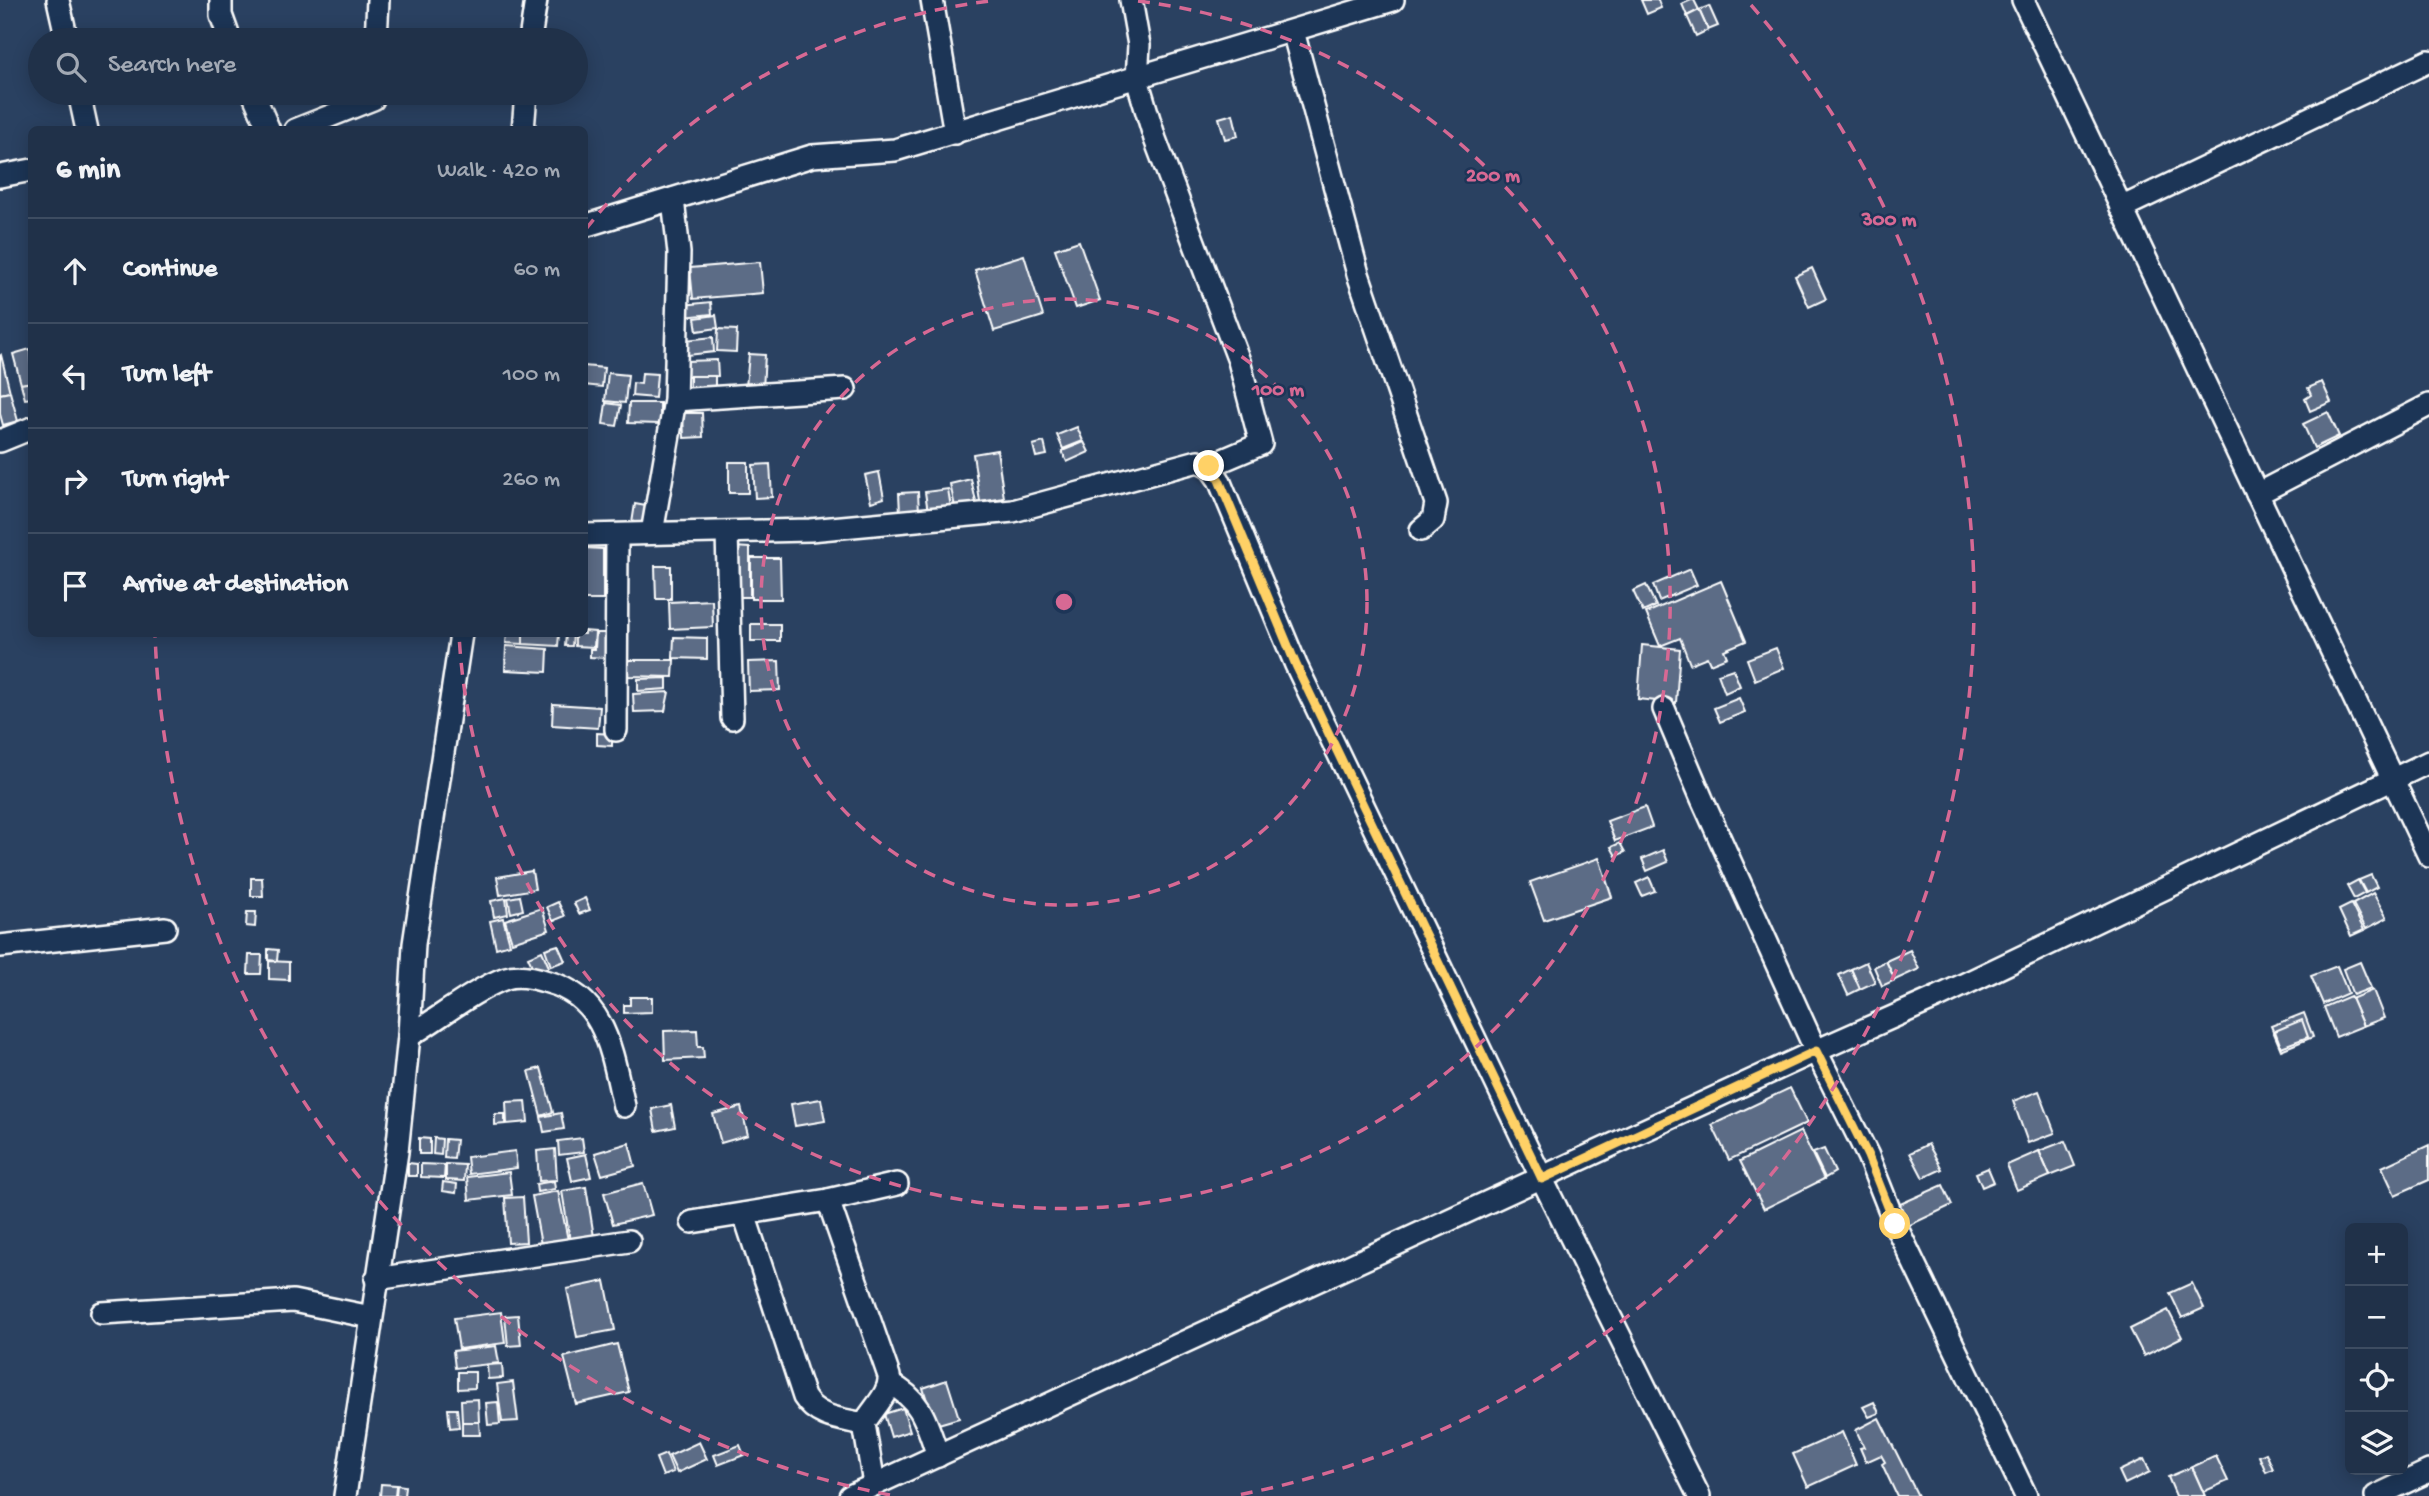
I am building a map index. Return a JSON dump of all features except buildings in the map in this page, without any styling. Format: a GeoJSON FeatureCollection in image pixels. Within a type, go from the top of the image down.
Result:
{"type":"FeatureCollection","features":[{"type":"Feature","properties":{"kind":"street"},"geometry":{"type":"LineString","coordinates":[[58,0],[64,28]]}},
{"type":"Feature","properties":{"kind":"street"},"geometry":{"type":"LineString","coordinates":[[221,0],[220,15],[225,28]]}},
{"type":"Feature","properties":{"kind":"street"},"geometry":{"type":"LineString","coordinates":[[377,28],[378,0]]}},
{"type":"Feature","properties":{"kind":"street"},"geometry":{"type":"LineString","coordinates":[[528,28],[536,0]]}},
{"type":"Feature","properties":{"kind":"street"},"geometry":{"type":"LineString","coordinates":[[932,0],[955,133]]}},
{"type":"Feature","properties":{"kind":"street"},"geometry":{"type":"LineString","coordinates":[[1131,0],[1139,45],[1137,79],[1155,139],[1239,361],[1261,444],[1209,466]]}},
{"type":"Feature","properties":{"kind":"street"},"geometry":{"type":"LineString","coordinates":[[588,225],[811,156],[895,150],[1393,0]]}},
{"type":"Feature","properties":{"kind":"street"},"geometry":{"type":"LineString","coordinates":[[2023,0],[2429,856]]}},
{"type":"Feature","properties":{"kind":"street"},"geometry":{"type":"LineString","coordinates":[[1293,31],[1358,274],[1436,503],[1433,520],[1421,530]]}},
{"type":"Feature","properties":{"kind":"street"},"geometry":{"type":"LineString","coordinates":[[2121,208],[2429,61]]}},
{"type":"Feature","properties":{"kind":"street"},"geometry":{"type":"LineString","coordinates":[[82,105],[86,126]]}},
{"type":"Feature","properties":{"kind":"street"},"geometry":{"type":"LineString","coordinates":[[258,105],[267,126]]}},
{"type":"Feature","properties":{"kind":"street"},"geometry":{"type":"LineString","coordinates":[[304,126],[354,105]]}},
{"type":"Feature","properties":{"kind":"street"},"geometry":{"type":"LineString","coordinates":[[523,126],[525,105]]}},
{"type":"Feature","properties":{"kind":"street"},"geometry":{"type":"LineString","coordinates":[[0,176],[28,171]]}},
{"type":"Feature","properties":{"kind":"street"},"geometry":{"type":"LineString","coordinates":[[652,533],[675,400],[679,253],[673,199]]}},
{"type":"Feature","properties":{"kind":"street"},"geometry":{"type":"LineString","coordinates":[[675,400],[845,388]]}},
{"type":"Feature","properties":{"kind":"street"},"geometry":{"type":"LineString","coordinates":[[2257,494],[2429,405]]}},
{"type":"Feature","properties":{"kind":"street"},"geometry":{"type":"LineString","coordinates":[[0,441],[28,430]]}},
{"type":"Feature","properties":{"kind":"street"},"geometry":{"type":"LineString","coordinates":[[588,535],[810,530],[1013,510],[1198,461],[1209,466],[1219,480],[1296,665],[1542,1179],[1699,1496]]}},
{"type":"Feature","properties":{"kind":"street"},"geometry":{"type":"LineString","coordinates":[[727,533],[732,718]]}},
{"type":"Feature","properties":{"kind":"street"},"geometry":{"type":"LineString","coordinates":[[616,730],[617,535]]}},
{"type":"Feature","properties":{"kind":"street"},"geometry":{"type":"LineString","coordinates":[[345,1496],[397,1152],[409,1037],[414,944],[461,637]]}},
{"type":"Feature","properties":{"kind":"street"},"geometry":{"type":"LineString","coordinates":[[1664,709],[1816,1051],[1868,1156],[1895,1224],[2026,1496]]}},
{"type":"Feature","properties":{"kind":"street"},"geometry":{"type":"LineString","coordinates":[[850,1496],[1938,997],[2429,762]]}},
{"type":"Feature","properties":{"kind":"street"},"geometry":{"type":"LineString","coordinates":[[0,946],[165,928]]}},
{"type":"Feature","properties":{"kind":"street"},"geometry":{"type":"LineString","coordinates":[[409,1037],[508,977],[535,978],[556,984],[597,1015],[606,1033],[624,1106]]}},
{"type":"Feature","properties":{"kind":"street"},"geometry":{"type":"LineString","coordinates":[[692,1222],[828,1200],[897,1184]]}},
{"type":"Feature","properties":{"kind":"street"},"geometry":{"type":"LineString","coordinates":[[828,1200],[890,1384],[904,1390],[923,1411],[937,1455]]}},
{"type":"Feature","properties":{"kind":"street"},"geometry":{"type":"LineString","coordinates":[[744,1214],[804,1397],[810,1407],[825,1415],[863,1424]]}},
{"type":"Feature","properties":{"kind":"street"},"geometry":{"type":"LineString","coordinates":[[376,1279],[629,1241]]}},
{"type":"Feature","properties":{"kind":"street"},"geometry":{"type":"LineString","coordinates":[[102,1313],[293,1301],[370,1317]]}},
{"type":"Feature","properties":{"kind":"street"},"geometry":{"type":"LineString","coordinates":[[874,1484],[863,1424],[890,1384]]}},
{"type":"Feature","properties":{"kind":"street"},"geometry":{"type":"LineString","coordinates":[[2376,1496],[2429,1471]]}},
{"type":"Feature","properties":{"kind":"route"},"geometry":{"type":"LineString","coordinates":[[1209,466],[1219,480],[1296,665],[1542,1179],[1816,1051],[1868,1156],[1895,1224]]}}]}
